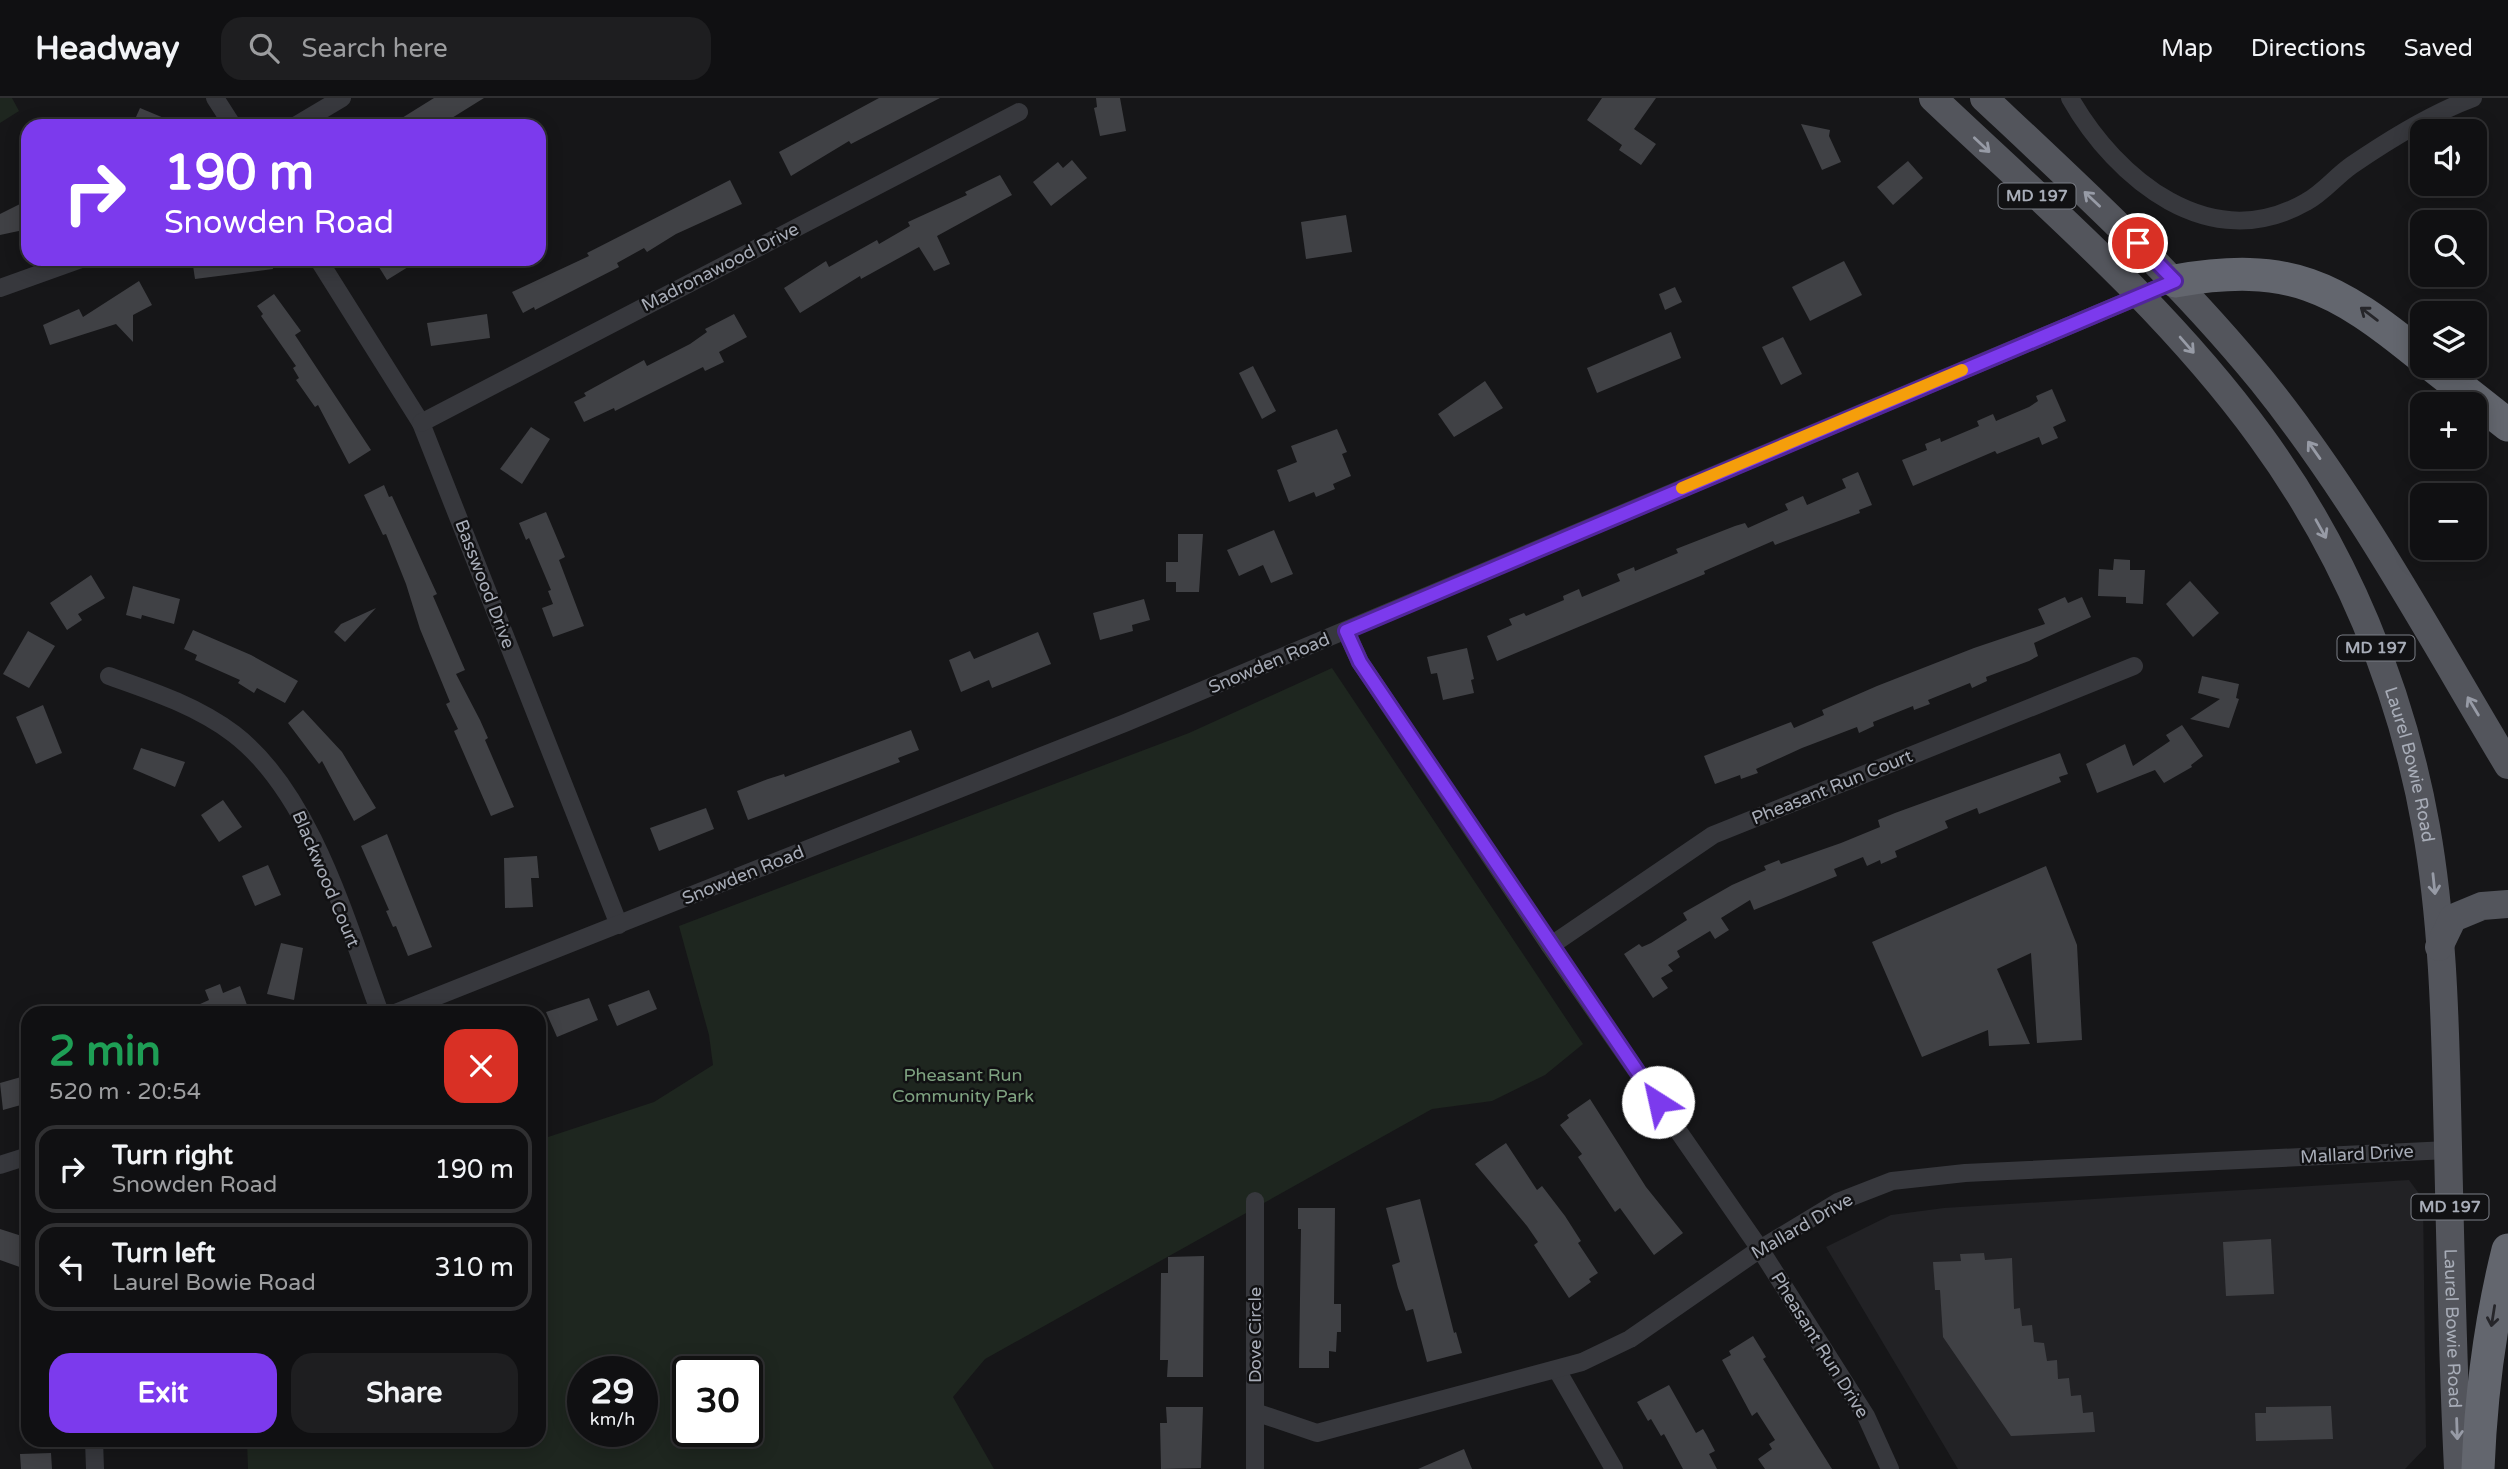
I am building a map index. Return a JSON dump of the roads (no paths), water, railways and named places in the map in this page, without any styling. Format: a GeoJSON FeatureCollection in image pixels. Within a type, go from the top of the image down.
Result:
{"type":"FeatureCollection","features":[{"type":"Feature","properties":{"kind":"highway"},"geometry":{"type":"LineString","coordinates":[[2175,281],[2246,272],[2293,278],[2325,289],[2357,305],[2410,347]]}},
{"type":"Feature","properties":{"kind":"highway"},"geometry":{"type":"LineString","coordinates":[[2448,378],[2508,425]]}},
{"type":"Feature","properties":{"kind":"highway"},"geometry":{"type":"LineString","coordinates":[[2460,1468],[2483,1379],[2508,1250]]}},
{"type":"Feature","properties":{"kind":"main road","name":"Laurel Bowie Road"},"geometry":{"type":"LineString","coordinates":[[1933,98],[2141,295],[2203,363],[2262,438],[2318,523],[2344,573],[2374,643],[2412,762],[2427,830],[2439,947],[2460,1468]]}},
{"type":"Feature","properties":{"kind":"main road","name":"MD 197"},"geometry":{"type":"LineString","coordinates":[[1984,98],[2175,281],[2263,382],[2315,451],[2508,765]]}},
{"type":"Feature","properties":{"kind":"main road"},"geometry":{"type":"LineString","coordinates":[[2439,947],[2453,918],[2482,906],[2508,904]]}},
{"type":"Feature","properties":{"kind":"street"},"geometry":{"type":"LineString","coordinates":[[215,98],[228,119]]}},
{"type":"Feature","properties":{"kind":"street"},"geometry":{"type":"LineString","coordinates":[[307,119],[342,98]]}},
{"type":"Feature","properties":{"kind":"street"},"geometry":{"type":"LineString","coordinates":[[2070,98],[2092,132],[2113,157],[2156,194],[2199,214],[2247,219],[2270,216],[2309,201],[2351,166],[2389,141],[2473,98]]}},
{"type":"Feature","properties":{"kind":"street","name":"Madronawood Drive"},"geometry":{"type":"LineString","coordinates":[[421,423],[1019,112]]}},
{"type":"Feature","properties":{"kind":"street"},"geometry":{"type":"LineString","coordinates":[[0,288],[61,266]]}},
{"type":"Feature","properties":{"kind":"street","name":"Basswood Drive"},"geometry":{"type":"LineString","coordinates":[[322,266],[421,423],[619,925]]}},
{"type":"Feature","properties":{"kind":"street","name":"Snowden Road"},"geometry":{"type":"LineString","coordinates":[[413,1006],[1346,631],[2175,281]]}},
{"type":"Feature","properties":{"kind":"street","name":"Pheasant Run Drive"},"geometry":{"type":"LineString","coordinates":[[1346,631],[1360,662],[1550,946],[1760,1249],[1866,1416],[1890,1469]]}},
{"type":"Feature","properties":{"kind":"street","name":"Pheasant Run Court"},"geometry":{"type":"LineString","coordinates":[[1550,946],[1713,835],[2134,666]]}},
{"type":"Feature","properties":{"kind":"street","name":"Blackwood Court"},"geometry":{"type":"LineString","coordinates":[[109,676],[176,699],[234,734],[260,760],[291,800],[313,844],[340,905],[377,1006]]}},
{"type":"Feature","properties":{"kind":"street","name":"Mallard Drive"},"geometry":{"type":"LineString","coordinates":[[1255,1412],[1318,1433],[1558,1370],[1605,1353],[1630,1339],[1760,1249],[1838,1202],[1892,1181],[1919,1177],[2448,1150]]}},
{"type":"Feature","properties":{"kind":"street"},"geometry":{"type":"LineString","coordinates":[[0,1165],[21,1158]]}},
{"type":"Feature","properties":{"kind":"street","name":"Dove Circle"},"geometry":{"type":"LineString","coordinates":[[1255,1201],[1255,1469]]}},
{"type":"Feature","properties":{"kind":"street"},"geometry":{"type":"LineString","coordinates":[[1558,1370],[1614,1469]]}},
{"type":"Feature","properties":{"kind":"street"},"geometry":{"type":"LineString","coordinates":[[94,1447],[94,1469]]}},
{"type":"Feature","properties":{"kind":"park label","name":"Pheasant Run Community Park"},"geometry":{"type":"Point","coordinates":[963,1086]}}]}
